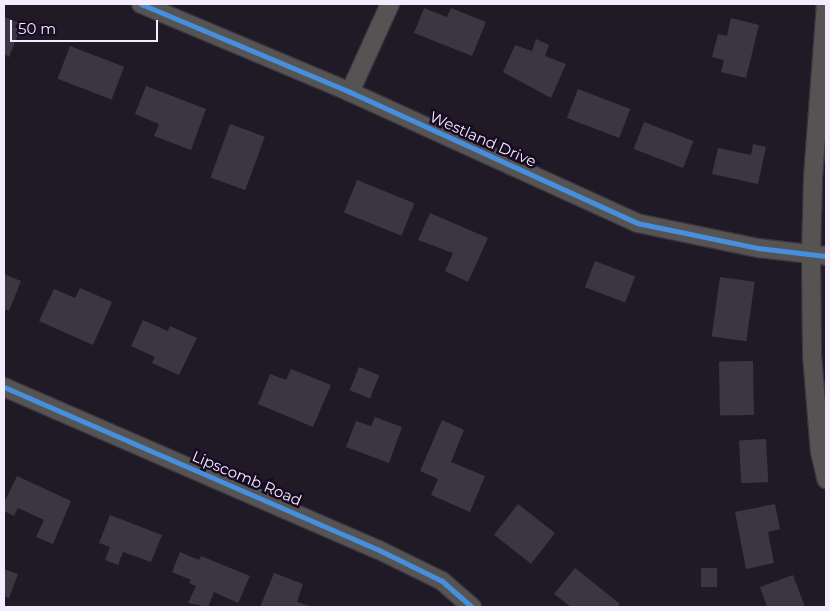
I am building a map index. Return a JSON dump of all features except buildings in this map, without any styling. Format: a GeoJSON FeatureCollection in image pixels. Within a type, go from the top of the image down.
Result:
{"type":"FeatureCollection","features":[{"type":"Feature","properties":{"kind":"street","name":"Westland Drive"},"geometry":{"type":"LineString","coordinates":[[141,4],[350,92],[637,223],[758,248],[818,256]]}},
{"type":"Feature","properties":{"kind":"street"},"geometry":{"type":"LineString","coordinates":[[350,92],[390,4]]}},
{"type":"Feature","properties":{"kind":"street"},"geometry":{"type":"LineString","coordinates":[[826,4],[813,178],[818,256],[812,355],[820,452],[826,479]]}},
{"type":"Feature","properties":{"kind":"street","name":"Lipscomb Road"},"geometry":{"type":"LineString","coordinates":[[4,386],[377,549],[442,581],[472,607]]}},
{"type":"Feature","properties":{"kind":"cycle path"},"geometry":{"type":"LineString","coordinates":[[141,4],[350,92],[637,223],[758,248],[826,256]]}},
{"type":"Feature","properties":{"kind":"cycle path"},"geometry":{"type":"LineString","coordinates":[[4,387],[377,549],[442,581],[472,607]]}}]}
